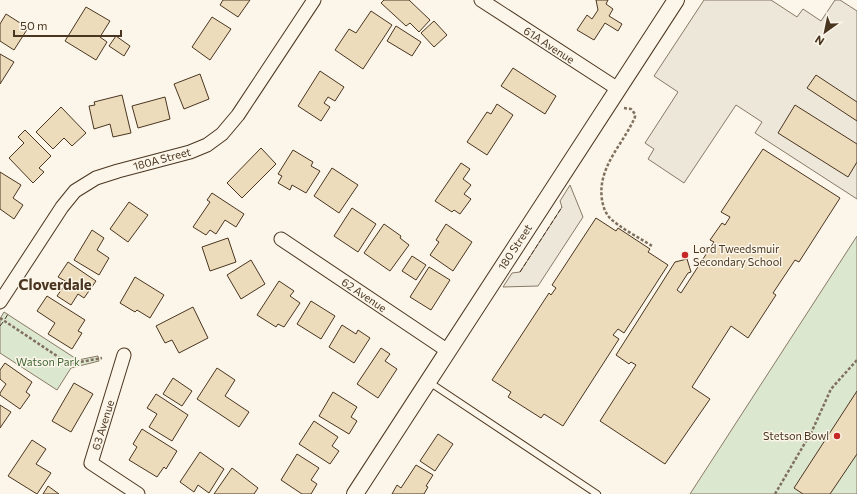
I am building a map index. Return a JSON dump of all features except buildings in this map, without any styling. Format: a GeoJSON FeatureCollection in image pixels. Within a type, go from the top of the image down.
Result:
{"type":"FeatureCollection","features":[{"type":"Feature","properties":{"kind":"street","name":"180A Street"},"geometry":{"type":"LineString","coordinates":[[0,302],[62,206],[75,191],[96,178],[118,170],[190,152],[207,145],[222,134],[238,115],[314,0]]}},
{"type":"Feature","properties":{"kind":"street","name":"61A Avenue"},"geometry":{"type":"LineString","coordinates":[[481,0],[618,90]]}},
{"type":"Feature","properties":{"kind":"street","name":"180 Street"},"geometry":{"type":"LineString","coordinates":[[355,494],[676,0]]}},
{"type":"Feature","properties":{"kind":"street","name":"62 Avenue"},"geometry":{"type":"LineString","coordinates":[[281,239],[448,351]]}},
{"type":"Feature","properties":{"kind":"street","name":"63 Avenue"},"geometry":{"type":"LineString","coordinates":[[124,355],[91,463],[138,494]]}},
{"type":"Feature","properties":{"kind":"lane"},"geometry":{"type":"LineString","coordinates":[[428,382],[597,494]]}},
{"type":"Feature","properties":{"kind":"path"},"geometry":{"type":"LineString","coordinates":[[622,109],[631,109],[635,114],[635,117],[610,159],[606,169],[601,188],[602,203],[608,216],[614,222],[652,246]]}},
{"type":"Feature","properties":{"kind":"path"},"geometry":{"type":"LineString","coordinates":[[0,318],[70,364],[102,358]]}},
{"type":"Feature","properties":{"kind":"path"},"geometry":{"type":"LineString","coordinates":[[775,494],[812,430],[831,389],[857,360]]}},
{"type":"Feature","properties":{"kind":"green space"},"geometry":{"type":"Polygon","coordinates":[[[857,236],[857,494],[690,494],[857,236]]]}},
{"type":"Feature","properties":{"kind":"green space","name":"Watson Park"},"geometry":{"type":"Polygon","coordinates":[[[4,312],[78,360],[98,356],[99,361],[71,368],[57,390],[0,353],[0,319],[4,312]]]}},
{"type":"Feature","properties":{"kind":"shaded area"},"geometry":{"type":"Polygon","coordinates":[[[704,0],[771,0],[797,17],[803,9],[821,21],[835,0],[840,0],[857,11],[857,199],[755,133],[762,122],[736,105],[684,183],[648,159],[654,149],[645,143],[678,92],[654,76],[704,0]]]}},
{"type":"Feature","properties":{"kind":"shaded area"},"geometry":{"type":"Polygon","coordinates":[[[570,185],[583,217],[538,286],[503,287],[512,273],[520,272],[562,207],[560,201],[570,185]]]}},
{"type":"Feature","properties":{"kind":"fence"},"geometry":{"type":"LineString","coordinates":[[520,272],[562,207]]}},
{"type":"Feature","properties":{"kind":"fence"},"geometry":{"type":"LineString","coordinates":[[5,319],[8,314]]}},
{"type":"Feature","properties":{"kind":"fence"},"geometry":{"type":"LineString","coordinates":[[0,326],[3,322]]}},
{"type":"Feature","properties":{"kind":"place","name":"Lord Tweedsmuir Secondary School"},"geometry":{"type":"Point","coordinates":[685,255]}},
{"type":"Feature","properties":{"kind":"place","name":"Stetson Bowl"},"geometry":{"type":"Point","coordinates":[837,436]}},
{"type":"Feature","properties":{"kind":"district","name":"Cloverdale"},"geometry":{"type":"Point","coordinates":[55,285]}}]}
